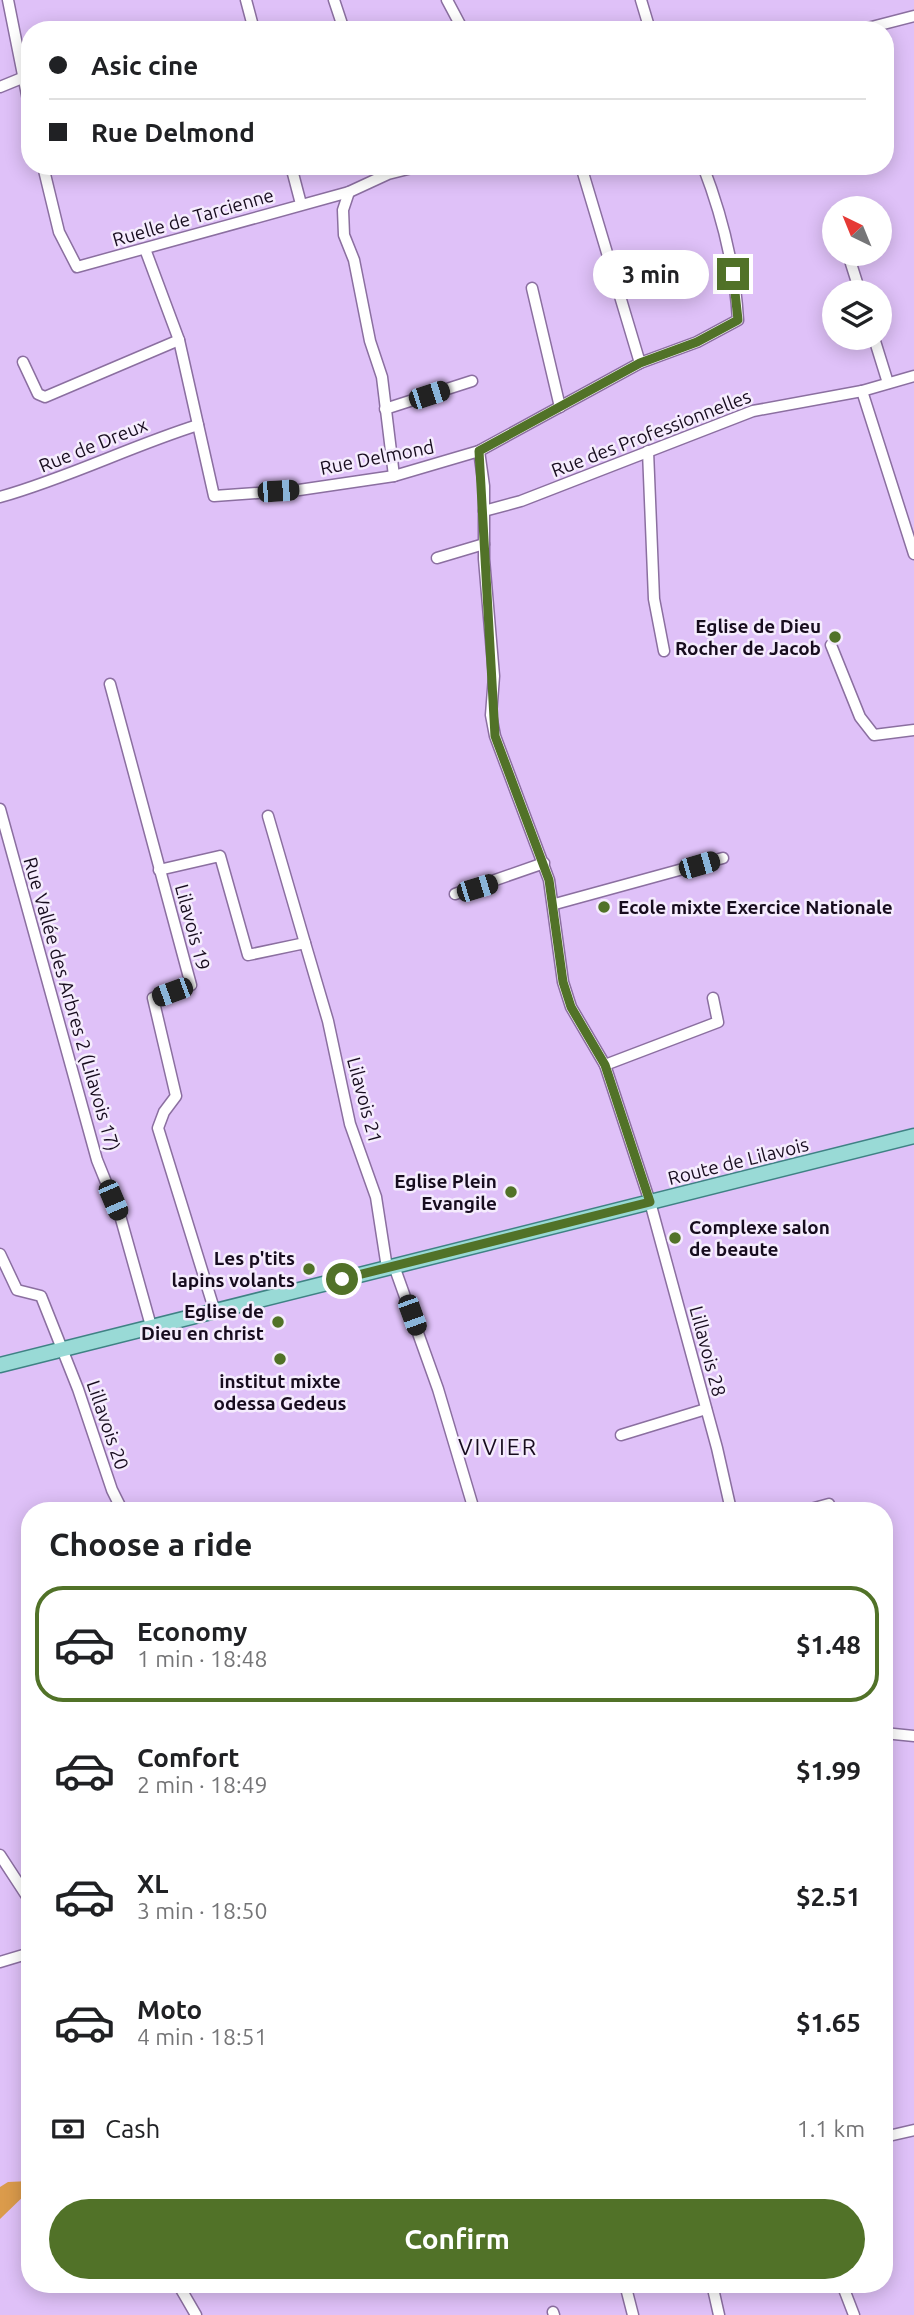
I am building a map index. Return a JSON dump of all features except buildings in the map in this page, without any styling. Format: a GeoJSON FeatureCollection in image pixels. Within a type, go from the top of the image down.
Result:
{"type":"FeatureCollection","features":[{"type":"Feature","properties":{"kind":"main road","name":"Route de Lilavois"},"geometry":{"type":"LineString","coordinates":[[0,1365],[914,1136]]}},
{"type":"Feature","properties":{"kind":"street"},"geometry":{"type":"LineString","coordinates":[[8,0],[21,72]]}},
{"type":"Feature","properties":{"kind":"street"},"geometry":{"type":"LineString","coordinates":[[246,0],[252,21]]}},
{"type":"Feature","properties":{"kind":"street"},"geometry":{"type":"LineString","coordinates":[[334,0],[341,21]]}},
{"type":"Feature","properties":{"kind":"street"},"geometry":{"type":"LineString","coordinates":[[447,0],[458,21]]}},
{"type":"Feature","properties":{"kind":"street"},"geometry":{"type":"LineString","coordinates":[[641,0],[647,21]]}},
{"type":"Feature","properties":{"kind":"street"},"geometry":{"type":"LineString","coordinates":[[894,24],[913,21]]}},
{"type":"Feature","properties":{"kind":"street"},"geometry":{"type":"LineString","coordinates":[[0,87],[21,78]]}},
{"type":"Feature","properties":{"kind":"street","name":"Ruelle de Tarcienne"},"geometry":{"type":"LineString","coordinates":[[45,175],[59,232],[77,267],[349,192],[378,175]]}},
{"type":"Feature","properties":{"kind":"street"},"geometry":{"type":"LineString","coordinates":[[293,175],[301,204]]}},
{"type":"Feature","properties":{"kind":"street"},"geometry":{"type":"LineString","coordinates":[[584,175],[640,363]]}},
{"type":"Feature","properties":{"kind":"street","name":"Rue Delmond"},"geometry":{"type":"LineString","coordinates":[[145,249],[179,340],[214,496],[299,490],[394,476],[479,451],[517,427],[560,407],[640,363],[697,342],[738,320],[737,293],[725,234],[706,175]]}},
{"type":"Feature","properties":{"kind":"street"},"geometry":{"type":"LineString","coordinates":[[349,192],[344,210],[344,234],[354,260],[370,341],[382,377],[394,476]]}},
{"type":"Feature","properties":{"kind":"street"},"geometry":{"type":"LineString","coordinates":[[531,288],[560,407]]}},
{"type":"Feature","properties":{"kind":"street"},"geometry":{"type":"LineString","coordinates":[[23,362],[38,394],[45,397],[179,340]]}},
{"type":"Feature","properties":{"kind":"street"},"geometry":{"type":"LineString","coordinates":[[878,350],[888,383]]}},
{"type":"Feature","properties":{"kind":"street","name":"Rue des Professionnelles"},"geometry":{"type":"LineString","coordinates":[[484,511],[522,501],[753,411],[862,391],[914,376]]}},
{"type":"Feature","properties":{"kind":"street"},"geometry":{"type":"LineString","coordinates":[[385,409],[472,381]]}},
{"type":"Feature","properties":{"kind":"street"},"geometry":{"type":"LineString","coordinates":[[862,391],[914,554]]}},
{"type":"Feature","properties":{"kind":"street","name":"Rue de Dreux"},"geometry":{"type":"LineString","coordinates":[[0,497],[52,483],[117,453],[198,425]]}},
{"type":"Feature","properties":{"kind":"street","name":"Lillavois 28"},"geometry":{"type":"LineString","coordinates":[[479,451],[494,676],[491,715],[495,736],[544,863],[555,904],[563,982],[571,1007],[605,1065],[650,1202],[729,1502]]}},
{"type":"Feature","properties":{"kind":"street"},"geometry":{"type":"LineString","coordinates":[[648,451],[654,599],[664,651]]}},
{"type":"Feature","properties":{"kind":"street"},"geometry":{"type":"LineString","coordinates":[[437,558],[484,544]]}},
{"type":"Feature","properties":{"kind":"street"},"geometry":{"type":"LineString","coordinates":[[831,645],[860,717],[874,735],[914,730]]}},
{"type":"Feature","properties":{"kind":"street","name":"Lilavois 19"},"geometry":{"type":"LineString","coordinates":[[110,684],[191,985],[153,998],[176,1096],[164,1112],[158,1128],[215,1312]]}},
{"type":"Feature","properties":{"kind":"street","name":"Rue Vallée des Arbres 2 (Lilavois 17)"},"geometry":{"type":"LineString","coordinates":[[0,809],[97,1160],[121,1219],[151,1326]]}},
{"type":"Feature","properties":{"kind":"street","name":"Lilavois 21"},"geometry":{"type":"LineString","coordinates":[[268,816],[328,1021],[350,1124],[376,1197],[391,1267],[438,1389],[470,1502]]}},
{"type":"Feature","properties":{"kind":"street"},"geometry":{"type":"LineString","coordinates":[[159,870],[220,856],[248,956],[305,943]]}},
{"type":"Feature","properties":{"kind":"street"},"geometry":{"type":"LineString","coordinates":[[555,904],[723,858]]}},
{"type":"Feature","properties":{"kind":"street"},"geometry":{"type":"LineString","coordinates":[[454,894],[544,863]]}},
{"type":"Feature","properties":{"kind":"street"},"geometry":{"type":"LineString","coordinates":[[605,1065],[718,1022],[713,998]]}},
{"type":"Feature","properties":{"kind":"street","name":"Lillavois 20"},"geometry":{"type":"LineString","coordinates":[[0,1254],[17,1290],[41,1296],[118,1502]]}},
{"type":"Feature","properties":{"kind":"street"},"geometry":{"type":"LineString","coordinates":[[621,1435],[706,1409]]}},
{"type":"Feature","properties":{"kind":"street"},"geometry":{"type":"LineString","coordinates":[[893,1734],[914,1736]]}},
{"type":"Feature","properties":{"kind":"street"},"geometry":{"type":"LineString","coordinates":[[0,1855],[21,1887]]}},
{"type":"Feature","properties":{"kind":"street"},"geometry":{"type":"LineString","coordinates":[[0,1962],[21,1956]]}},
{"type":"Feature","properties":{"kind":"street"},"geometry":{"type":"LineString","coordinates":[[893,2135],[914,2130]]}},
{"type":"Feature","properties":{"kind":"street"},"geometry":{"type":"LineString","coordinates":[[184,2293],[197,2315]]}},
{"type":"Feature","properties":{"kind":"street"},"geometry":{"type":"LineString","coordinates":[[627,2293],[633,2315]]}},
{"type":"Feature","properties":{"kind":"street"},"geometry":{"type":"LineString","coordinates":[[714,2293],[719,2315]]}},
{"type":"Feature","properties":{"kind":"street"},"geometry":{"type":"LineString","coordinates":[[845,2293],[854,2315]]}},
{"type":"Feature","properties":{"kind":"shaded area"},"geometry":{"type":"Polygon","coordinates":[[[21,2181],[21,2199],[0,2219],[0,2187],[8,2182],[21,2181]]]}},
{"type":"Feature","properties":{"kind":"place","name":"Eglise de Dieu Rocher de Jacob"},"geometry":{"type":"Point","coordinates":[835,637]}},
{"type":"Feature","properties":{"kind":"place","name":"Ecole mixte Exercice Nationale"},"geometry":{"type":"Point","coordinates":[604,907]}},
{"type":"Feature","properties":{"kind":"place","name":"Eglise Plein Evangile"},"geometry":{"type":"Point","coordinates":[511,1192]}},
{"type":"Feature","properties":{"kind":"place","name":"Complexe salon de beaute"},"geometry":{"type":"Point","coordinates":[675,1238]}},
{"type":"Feature","properties":{"kind":"place","name":"Les p'tits lapins volants"},"geometry":{"type":"Point","coordinates":[309,1269]}},
{"type":"Feature","properties":{"kind":"place","name":"Eglise de Dieu en christ"},"geometry":{"type":"Point","coordinates":[278,1322]}},
{"type":"Feature","properties":{"kind":"place","name":"institut mixte odessa Gedeus"},"geometry":{"type":"Point","coordinates":[280,1359]}},
{"type":"Feature","properties":{"kind":"district","name":"VIVIER"},"geometry":{"type":"Point","coordinates":[498,1446]}},
{"type":"Feature","properties":{"kind":"route"},"geometry":{"type":"LineString","coordinates":[[342,1279],[650,1202],[605,1065],[571,1007],[563,982],[555,904],[542,855],[495,736],[491,715],[494,676],[484,559],[484,486],[479,451],[517,427],[560,407],[598,384],[640,363],[697,342],[738,320],[733,274]]}}]}
